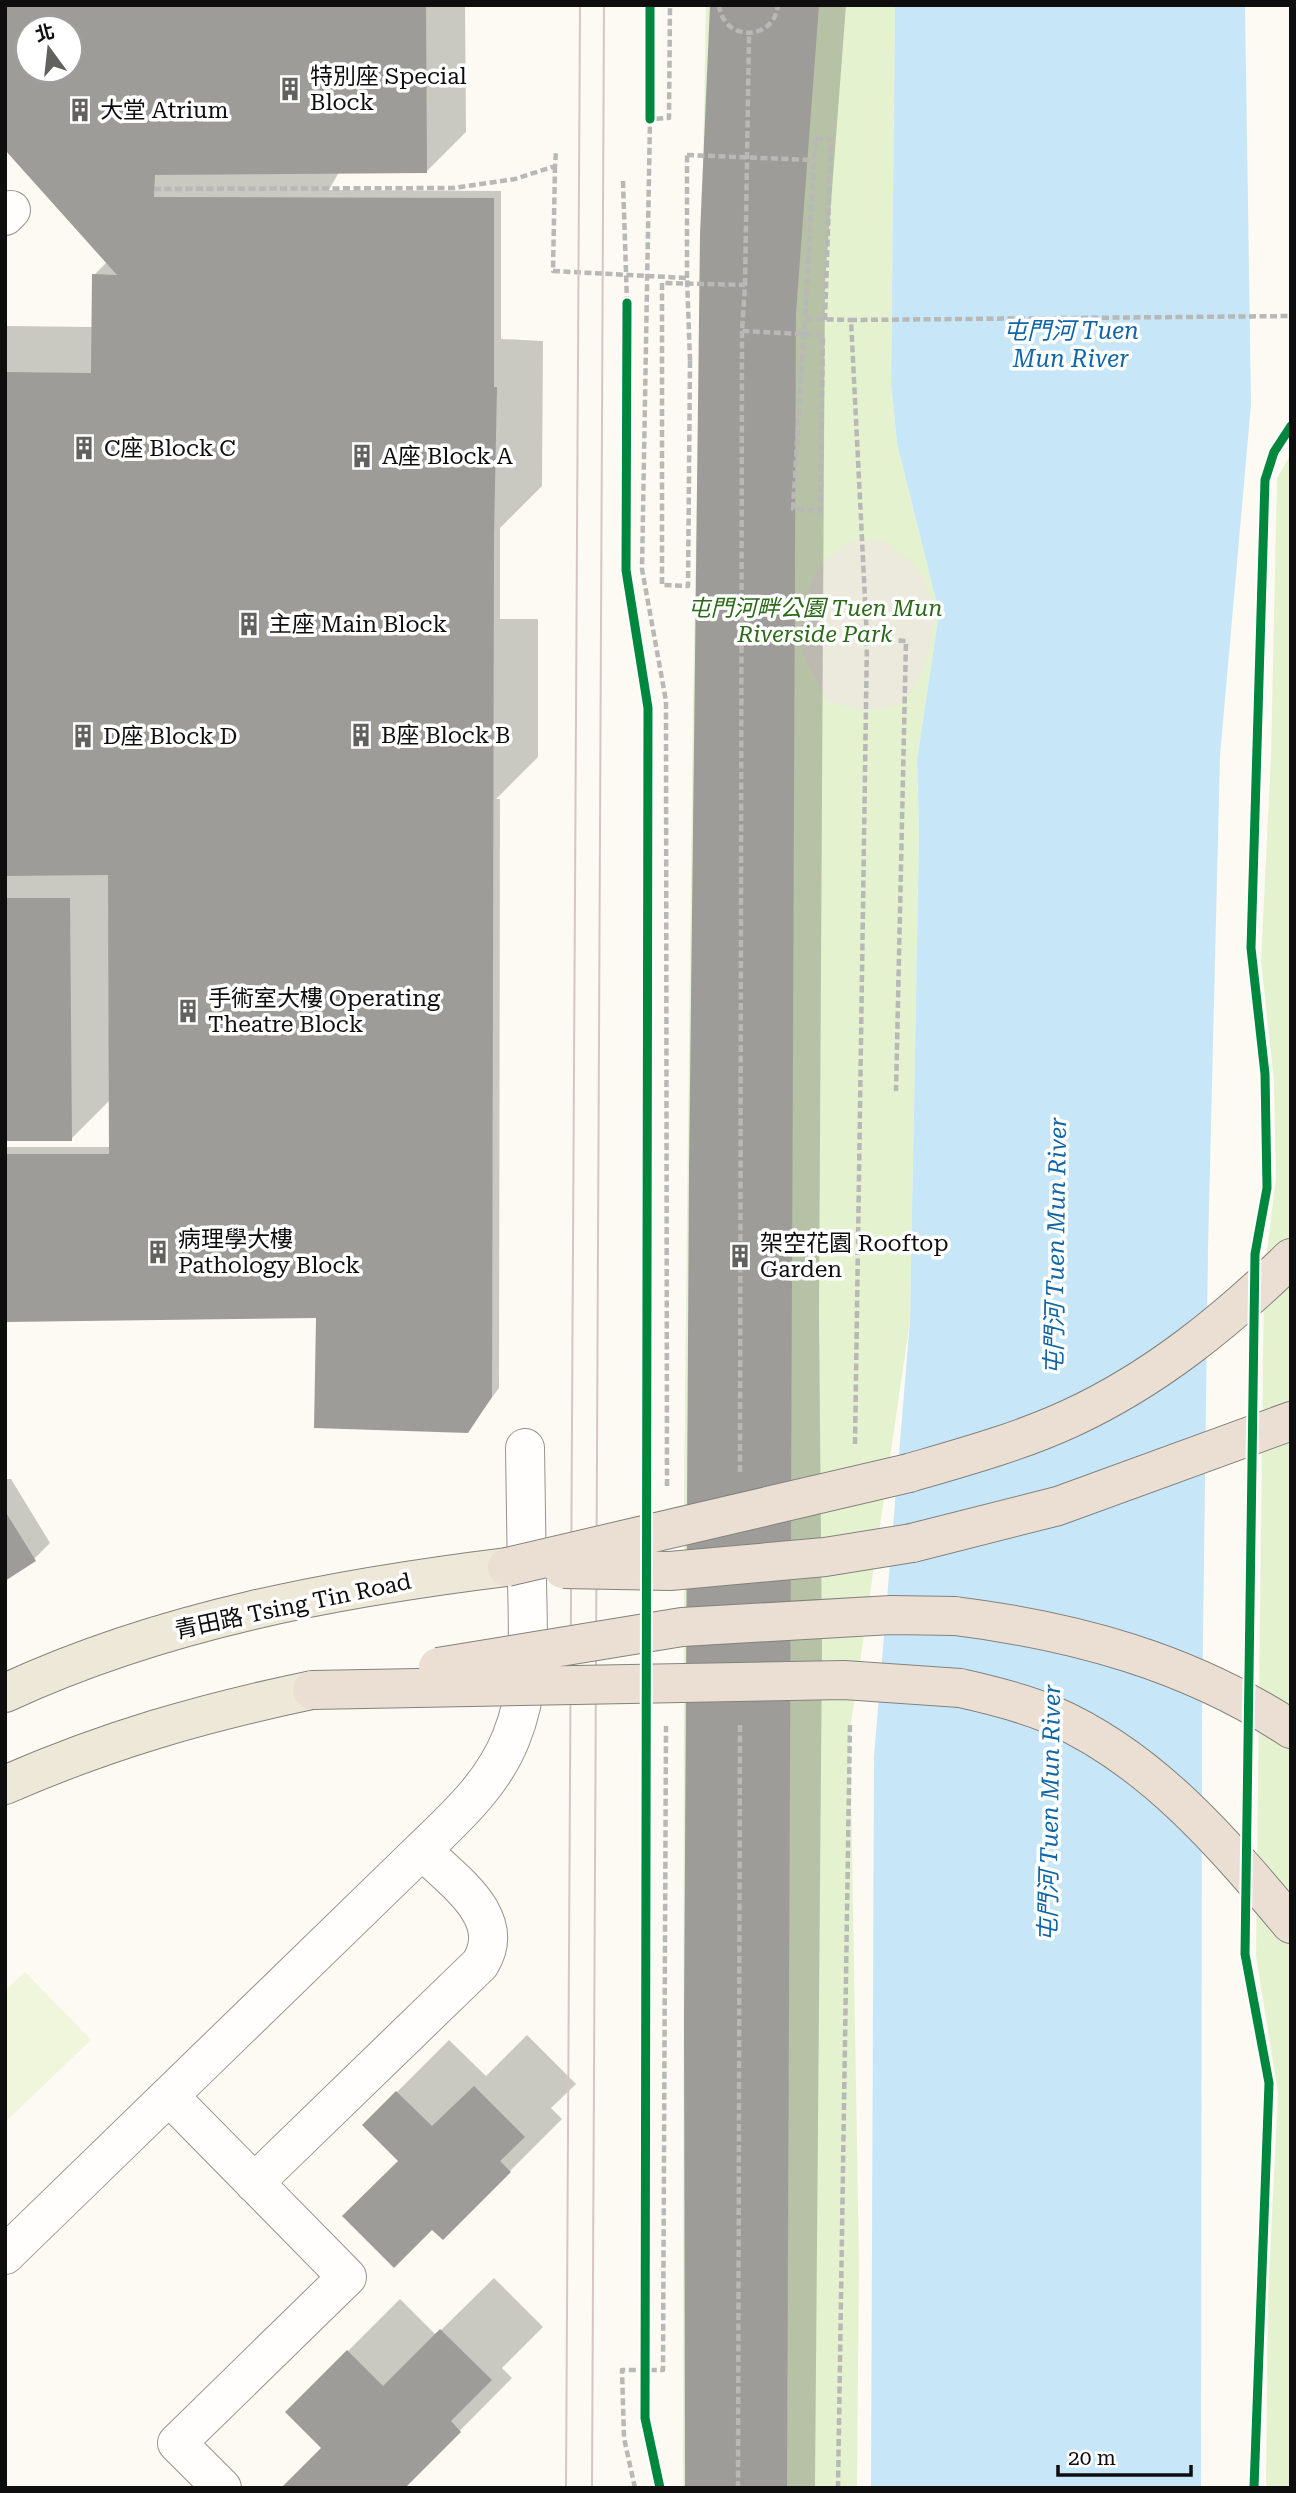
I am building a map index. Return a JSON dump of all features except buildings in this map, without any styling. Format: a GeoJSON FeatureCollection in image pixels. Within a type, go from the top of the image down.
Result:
{"type":"FeatureCollection","features":[{"type":"Feature","properties":{"kind":"highway"},"geometry":{"type":"LineString","coordinates":[[507,1567],[909,1474],[1020,1439],[1113,1396],[1169,1362],[1250,1298],[1291,1258]]}},
{"type":"Feature","properties":{"kind":"highway"},"geometry":{"type":"LineString","coordinates":[[507,1567],[670,1571],[825,1557],[912,1543],[1058,1506],[1291,1421]]}},
{"type":"Feature","properties":{"kind":"highway"},"geometry":{"type":"LineString","coordinates":[[312,1690],[682,1627],[891,1615],[955,1616],[1021,1624],[1086,1638],[1154,1660],[1219,1688],[1291,1729]]}},
{"type":"Feature","properties":{"kind":"highway"},"geometry":{"type":"LineString","coordinates":[[312,1690],[844,1680],[930,1684],[972,1690],[1052,1716],[1091,1735],[1142,1770],[1194,1815],[1291,1924]]}},
{"type":"Feature","properties":{"kind":"main road","name":"青田路 Tsing Tin Road"},"geometry":{"type":"LineString","coordinates":[[5,1693],[130,1644],[234,1614],[334,1592],[507,1567]]}},
{"type":"Feature","properties":{"kind":"main road"},"geometry":{"type":"LineString","coordinates":[[5,1785],[71,1756],[147,1729],[312,1690]]}},
{"type":"Feature","properties":{"kind":"lane"},"geometry":{"type":"LineString","coordinates":[[5,2255],[465,1808],[491,1776],[511,1740],[524,1701],[529,1661],[525,1448]]}},
{"type":"Feature","properties":{"kind":"lane"},"geometry":{"type":"LineString","coordinates":[[254,2183],[480,1964],[488,1951],[488,1923],[481,1910],[422,1850]]}},
{"type":"Feature","properties":{"kind":"lane"},"geometry":{"type":"LineString","coordinates":[[169,2096],[347,2277],[177,2442],[222,2488]]}},
{"type":"Feature","properties":{"kind":"path"},"geometry":{"type":"LineString","coordinates":[[650,119],[670,118],[670,5]]}},
{"type":"Feature","properties":{"kind":"path"},"geometry":{"type":"LineString","coordinates":[[719,5],[720,13],[731,28],[749,34],[768,27],[775,19],[778,5]]}},
{"type":"Feature","properties":{"kind":"path"},"geometry":{"type":"LineString","coordinates":[[740,1484],[742,331],[749,158],[749,34]]}},
{"type":"Feature","properties":{"kind":"path"},"geometry":{"type":"LineString","coordinates":[[650,106],[642,569],[666,701],[667,1499]]}},
{"type":"Feature","properties":{"kind":"path"},"geometry":{"type":"LineString","coordinates":[[742,331],[823,335],[820,510],[793,509],[802,360],[805,319],[807,295],[812,159],[815,139],[831,139],[825,320]]}},
{"type":"Feature","properties":{"kind":"path"},"geometry":{"type":"LineString","coordinates":[[556,151],[553,271],[687,278]]}},
{"type":"Feature","properties":{"kind":"path"},"geometry":{"type":"LineString","coordinates":[[745,285],[662,283],[662,585],[688,586],[690,361],[687,278],[687,155],[812,159]]}},
{"type":"Feature","properties":{"kind":"path"},"geometry":{"type":"LineString","coordinates":[[154,189],[453,188],[515,179],[555,166]]}},
{"type":"Feature","properties":{"kind":"path"},"geometry":{"type":"LineString","coordinates":[[623,181],[629,274],[627,316]]}},
{"type":"Feature","properties":{"kind":"path"},"geometry":{"type":"LineString","coordinates":[[805,319],[886,322],[1291,316]]}},
{"type":"Feature","properties":{"kind":"path"},"geometry":{"type":"LineString","coordinates":[[851,320],[867,639],[855,1452]]}},
{"type":"Feature","properties":{"kind":"path"},"geometry":{"type":"LineString","coordinates":[[867,639],[906,641],[896,1091]]}},
{"type":"Feature","properties":{"kind":"path"},"geometry":{"type":"LineString","coordinates":[[738,2488],[740,1716]]}},
{"type":"Feature","properties":{"kind":"path"},"geometry":{"type":"LineString","coordinates":[[635,2488],[624,2438],[622,2371],[663,2370],[666,1718]]}},
{"type":"Feature","properties":{"kind":"path"},"geometry":{"type":"LineString","coordinates":[[838,2488],[850,1718]]}},
{"type":"Feature","properties":{"kind":"path"},"geometry":{"type":"LineString","coordinates":[[645,2356],[645,2381]]}},
{"type":"Feature","properties":{"kind":"green space","name":"屯門河畔公園 Tuen Mun Riverside Park"},"geometry":{"type":"Polygon","coordinates":[[[706,5],[895,5],[891,383],[897,443],[939,613],[917,760],[919,833],[910,1321],[850,1730],[859,2262],[857,2488],[683,2488],[684,1481],[693,702],[706,5]]]}},
{"type":"Feature","properties":{"kind":"green space"},"geometry":{"type":"Polygon","coordinates":[[[1291,454],[1291,2488],[1266,2488],[1268,2297],[1278,2093],[1256,1956],[1264,1275],[1276,1178],[1274,1081],[1261,960],[1271,757],[1277,478],[1291,454]]]}},
{"type":"Feature","properties":{"kind":"green space"},"geometry":{"type":"Polygon","coordinates":[[[25,1972],[91,2040],[5,2122],[5,1991],[25,1972]]]}},
{"type":"Feature","properties":{"kind":"shaded area"},"geometry":{"type":"Polygon","coordinates":[[[863,540],[886,541],[912,562],[925,581],[935,616],[928,656],[915,686],[899,705],[866,711],[826,701],[803,653],[801,606],[818,568],[847,543],[863,540]]]}},
{"type":"Feature","properties":{"kind":"water","name":"屯門河 Tuen Mun River"},"geometry":{"type":"Polygon","coordinates":[[[895,5],[1245,5],[1251,404],[1220,756],[1208,1248],[1202,1715],[1201,2488],[871,2488],[874,1756],[910,1321],[919,833],[917,760],[939,613],[897,443],[891,383],[895,5]]]}},
{"type":"Feature","properties":{"kind":"tram line"},"geometry":{"type":"LineString","coordinates":[[566,2488],[580,5]]}},
{"type":"Feature","properties":{"kind":"tram line"},"geometry":{"type":"LineString","coordinates":[[592,2488],[604,5]]}},
{"type":"Feature","properties":{"kind":"cycle path"},"geometry":{"type":"LineString","coordinates":[[650,5],[650,119]]}},
{"type":"Feature","properties":{"kind":"cycle path"},"geometry":{"type":"LineString","coordinates":[[627,303],[626,570],[648,708],[645,2418],[660,2488]]}},
{"type":"Feature","properties":{"kind":"cycle path"},"geometry":{"type":"LineString","coordinates":[[1254,2488],[1269,2083],[1245,1954],[1255,1254],[1267,1188],[1265,1074],[1251,948],[1265,480],[1274,452],[1291,426]]}},
{"type":"Feature","properties":{"kind":"place","name":"特別座 Special Block"},"geometry":{"type":"Point","coordinates":[290,89]}},
{"type":"Feature","properties":{"kind":"place","name":"大堂 Atrium"},"geometry":{"type":"Point","coordinates":[80,110]}},
{"type":"Feature","properties":{"kind":"place","name":"C座 Block C"},"geometry":{"type":"Point","coordinates":[84,448]}},
{"type":"Feature","properties":{"kind":"place","name":"A座 Block A"},"geometry":{"type":"Point","coordinates":[362,456]}},
{"type":"Feature","properties":{"kind":"place","name":"主座 Main Block"},"geometry":{"type":"Point","coordinates":[249,624]}},
{"type":"Feature","properties":{"kind":"place","name":"B座 Block B"},"geometry":{"type":"Point","coordinates":[361,735]}},
{"type":"Feature","properties":{"kind":"place","name":"D座 Block D"},"geometry":{"type":"Point","coordinates":[83,736]}},
{"type":"Feature","properties":{"kind":"place","name":"手術室大樓 Operating Theatre Block"},"geometry":{"type":"Point","coordinates":[188,1011]}},
{"type":"Feature","properties":{"kind":"place","name":"病理學大樓 Pathology Block"},"geometry":{"type":"Point","coordinates":[158,1252]}},
{"type":"Feature","properties":{"kind":"place","name":"架空花園 Rooftop Garden"},"geometry":{"type":"Point","coordinates":[740,1256]}}]}
